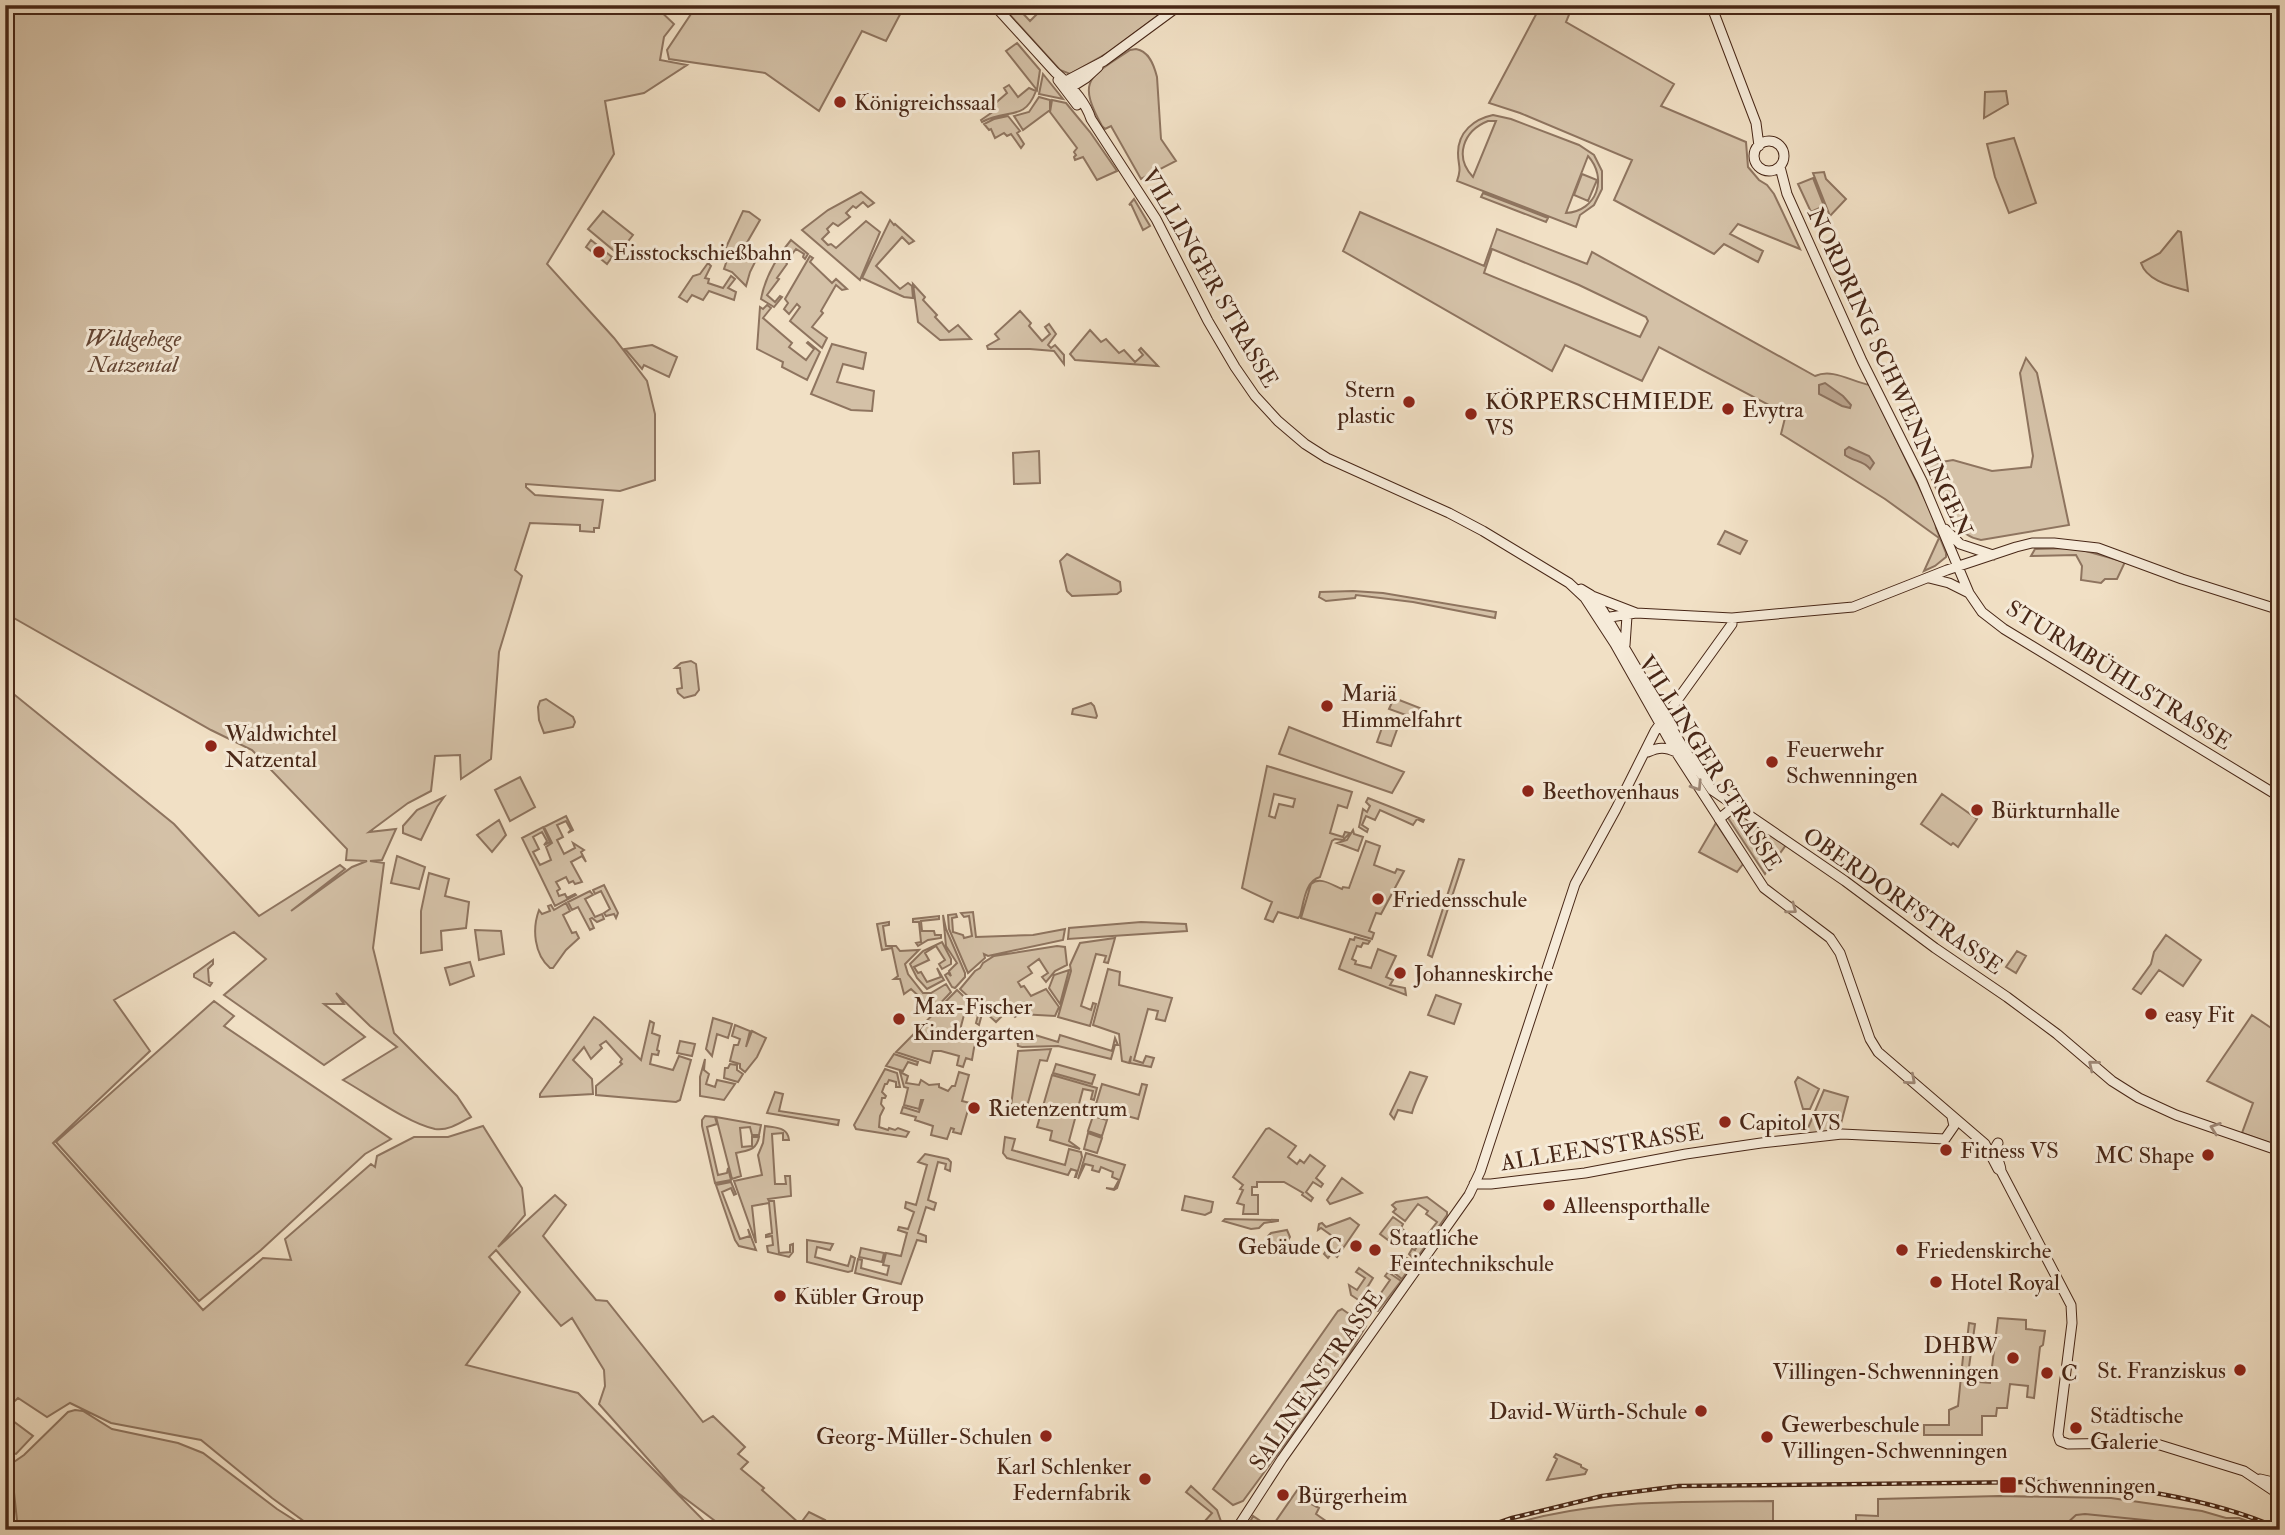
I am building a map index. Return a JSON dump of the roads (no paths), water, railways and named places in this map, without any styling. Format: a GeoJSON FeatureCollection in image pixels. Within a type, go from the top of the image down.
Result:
{"type":"FeatureCollection","features":[{"type":"Feature","properties":{"kind":"main road","name":"VILLINGER STRASSE"},"geometry":{"type":"LineString","coordinates":[[994,5],[1055,72],[1084,114],[1091,119]]}},
{"type":"Feature","properties":{"kind":"main road"},"geometry":{"type":"LineString","coordinates":[[1066,86],[1181,5]]}},
{"type":"Feature","properties":{"kind":"main road"},"geometry":{"type":"LineString","coordinates":[[1711,5],[1756,123],[1759,146],[1755,154],[1756,164],[1769,171],[1780,167],[1784,157],[1783,150],[1771,142],[1756,123]]}},
{"type":"Feature","properties":{"kind":"main road"},"geometry":{"type":"LineString","coordinates":[[1066,86],[1086,79],[1104,61]]}},
{"type":"Feature","properties":{"kind":"main road"},"geometry":{"type":"LineString","coordinates":[[1086,79],[1086,107]]}},
{"type":"Feature","properties":{"kind":"main road","name":"VILLINGER STRASSE"},"geometry":{"type":"LineString","coordinates":[[1066,86],[1086,107],[1091,119],[1161,227],[1208,321],[1235,367],[1255,396],[1278,421],[1327,458],[1459,517],[1569,583],[1601,615],[1625,647],[1676,752],[1764,888],[1830,938],[1835,945],[1848,973],[1870,1039],[1878,1052],[1985,1144],[2001,1171],[2071,1305],[2072,1323],[2058,1435],[2060,1441],[2068,1444],[2160,1445],[2244,1471],[2278,1488]]}},
{"type":"Feature","properties":{"kind":"main road"},"geometry":{"type":"LineString","coordinates":[[1759,146],[1771,142]]}},
{"type":"Feature","properties":{"kind":"main road","name":"NORDRING SCHWENNINGEN"},"geometry":{"type":"LineString","coordinates":[[1780,167],[1787,194],[1862,361],[1910,457],[1958,567]]}},
{"type":"Feature","properties":{"kind":"main road","name":"NORDRING SCHWENNINGEN"},"geometry":{"type":"LineString","coordinates":[[1769,171],[1787,194]]}},
{"type":"Feature","properties":{"kind":"main road"},"geometry":{"type":"LineString","coordinates":[[1941,525],[1960,544],[1993,555]]}},
{"type":"Feature","properties":{"kind":"main road"},"geometry":{"type":"LineString","coordinates":[[1601,615],[1629,613],[1732,618],[1853,607],[1958,567],[2032,543],[2083,546],[2111,552],[2182,579],[2280,610]]}},
{"type":"Feature","properties":{"kind":"main road","name":"STURMBÜHLSTRASSE"},"geometry":{"type":"LineString","coordinates":[[1958,567],[1969,593],[1982,612],[2004,629],[2280,797]]}},
{"type":"Feature","properties":{"kind":"main road"},"geometry":{"type":"LineString","coordinates":[[1929,578],[1969,593]]}},
{"type":"Feature","properties":{"kind":"main road","name":"VILLINGER STRASSE"},"geometry":{"type":"LineString","coordinates":[[1569,583],[1591,596],[1663,721]]}},
{"type":"Feature","properties":{"kind":"main road"},"geometry":{"type":"LineString","coordinates":[[1591,596],[1629,613]]}},
{"type":"Feature","properties":{"kind":"main road"},"geometry":{"type":"LineString","coordinates":[[1625,647],[1629,613]]}},
{"type":"Feature","properties":{"kind":"main road"},"geometry":{"type":"LineString","coordinates":[[1638,766],[1650,740],[1732,625],[1732,618]]}},
{"type":"Feature","properties":{"kind":"main road"},"geometry":{"type":"LineString","coordinates":[[1638,766],[1658,736],[1663,721]]}},
{"type":"Feature","properties":{"kind":"main road","name":"OBERDORFSTRASSE"},"geometry":{"type":"LineString","coordinates":[[1663,721],[1713,790],[2007,997],[2057,1034],[2112,1081],[2139,1098],[2176,1115],[2280,1151]]}},
{"type":"Feature","properties":{"kind":"main road"},"geometry":{"type":"LineString","coordinates":[[1648,752],[1656,748],[1676,752]]}},
{"type":"Feature","properties":{"kind":"main road","name":"SALINENSTRASSE"},"geometry":{"type":"LineString","coordinates":[[1236,1530],[1282,1459],[1469,1195],[1575,884],[1638,766]]}},
{"type":"Feature","properties":{"kind":"main road"},"geometry":{"type":"LineString","coordinates":[[1719,819],[1735,806]]}},
{"type":"Feature","properties":{"kind":"main road","name":"ALLEENSTRASSE"},"geometry":{"type":"LineString","coordinates":[[1474,1184],[1585,1173],[1686,1154],[1807,1138],[1842,1135],[1945,1139],[1954,1126],[1951,1116]]}},
{"type":"Feature","properties":{"kind":"main road"},"geometry":{"type":"LineString","coordinates":[[1985,1144],[1996,1140],[1994,1149],[2001,1171]]}},
{"type":"Feature","properties":{"kind":"waterway"},"geometry":{"type":"LineString","coordinates":[[2049,1530],[2065,1525],[2076,1515],[2085,1514],[2218,1530]]}},
{"type":"Feature","properties":{"kind":"railway"},"geometry":{"type":"LineString","coordinates":[[1477,1530],[1512,1518],[1602,1496],[1679,1486],[2040,1482],[2099,1485],[2162,1494],[2224,1509],[2280,1529]]}},
{"type":"Feature","properties":{"kind":"place","name":"Königreichssaal"},"geometry":{"type":"Point","coordinates":[840,102]}},
{"type":"Feature","properties":{"kind":"place","name":"Eisstockschießbahn"},"geometry":{"type":"Point","coordinates":[599,252]}},
{"type":"Feature","properties":{"kind":"place","name":"Stern plastic"},"geometry":{"type":"Point","coordinates":[1409,402]}},
{"type":"Feature","properties":{"kind":"place","name":"Evytra"},"geometry":{"type":"Point","coordinates":[1728,409]}},
{"type":"Feature","properties":{"kind":"place","name":"KÖRPERSCHMIEDE VS"},"geometry":{"type":"Point","coordinates":[1471,414]}},
{"type":"Feature","properties":{"kind":"place","name":"Mariä Himmelfahrt"},"geometry":{"type":"Point","coordinates":[1327,706]}},
{"type":"Feature","properties":{"kind":"place","name":"Waldwichtel Natzental"},"geometry":{"type":"Point","coordinates":[211,746]}},
{"type":"Feature","properties":{"kind":"place","name":"Feuerwehr Schwenningen"},"geometry":{"type":"Point","coordinates":[1772,762]}},
{"type":"Feature","properties":{"kind":"place","name":"Beethovenhaus"},"geometry":{"type":"Point","coordinates":[1528,791]}},
{"type":"Feature","properties":{"kind":"place","name":"Bürkturnhalle"},"geometry":{"type":"Point","coordinates":[1977,810]}},
{"type":"Feature","properties":{"kind":"place","name":"Friedensschule"},"geometry":{"type":"Point","coordinates":[1378,899]}},
{"type":"Feature","properties":{"kind":"place","name":"Johanneskirche"},"geometry":{"type":"Point","coordinates":[1400,973]}},
{"type":"Feature","properties":{"kind":"place","name":"easy Fit"},"geometry":{"type":"Point","coordinates":[2151,1014]}},
{"type":"Feature","properties":{"kind":"place","name":"Max-Fischer Kindergarten"},"geometry":{"type":"Point","coordinates":[899,1019]}},
{"type":"Feature","properties":{"kind":"place","name":"Rietenzentrum"},"geometry":{"type":"Point","coordinates":[974,1108]}},
{"type":"Feature","properties":{"kind":"place","name":"Capitol VS"},"geometry":{"type":"Point","coordinates":[1725,1122]}},
{"type":"Feature","properties":{"kind":"place","name":"Fitness VS"},"geometry":{"type":"Point","coordinates":[1946,1150]}},
{"type":"Feature","properties":{"kind":"place","name":"MC Shape"},"geometry":{"type":"Point","coordinates":[2208,1155]}},
{"type":"Feature","properties":{"kind":"place","name":"Alleensporthalle"},"geometry":{"type":"Point","coordinates":[1549,1205]}},
{"type":"Feature","properties":{"kind":"place","name":"Gebäude C"},"geometry":{"type":"Point","coordinates":[1356,1246]}},
{"type":"Feature","properties":{"kind":"place","name":"Staatliche Feintechnikschule"},"geometry":{"type":"Point","coordinates":[1375,1250]}},
{"type":"Feature","properties":{"kind":"place","name":"Friedenskirche"},"geometry":{"type":"Point","coordinates":[1902,1250]}},
{"type":"Feature","properties":{"kind":"place","name":"Hotel Royal"},"geometry":{"type":"Point","coordinates":[1936,1282]}},
{"type":"Feature","properties":{"kind":"place","name":"Kübler Group"},"geometry":{"type":"Point","coordinates":[780,1296]}},
{"type":"Feature","properties":{"kind":"place","name":"DHBW Villingen-Schwenningen"},"geometry":{"type":"Point","coordinates":[2013,1358]}},
{"type":"Feature","properties":{"kind":"place","name":"St. Franziskus"},"geometry":{"type":"Point","coordinates":[2240,1370]}},
{"type":"Feature","properties":{"kind":"place","name":"C"},"geometry":{"type":"Point","coordinates":[2047,1373]}},
{"type":"Feature","properties":{"kind":"place","name":"David-Würth-Schule"},"geometry":{"type":"Point","coordinates":[1701,1411]}},
{"type":"Feature","properties":{"kind":"place","name":"Städtische Galerie"},"geometry":{"type":"Point","coordinates":[2076,1428]}},
{"type":"Feature","properties":{"kind":"place","name":"Georg-Müller-Schulen"},"geometry":{"type":"Point","coordinates":[1046,1436]}},
{"type":"Feature","properties":{"kind":"place","name":"Gewerbeschule Villingen-Schwenningen"},"geometry":{"type":"Point","coordinates":[1767,1437]}},
{"type":"Feature","properties":{"kind":"place","name":"Karl Schlenker Federnfabrik"},"geometry":{"type":"Point","coordinates":[1145,1479]}},
{"type":"Feature","properties":{"kind":"place","name":"Schwenningen"},"geometry":{"type":"Point","coordinates":[2008,1485]}},
{"type":"Feature","properties":{"kind":"place","name":"Bürgerheim"},"geometry":{"type":"Point","coordinates":[1283,1495]}},
{"type":"Feature","properties":{"kind":"park label","name":"Wildgehege Natzental"},"geometry":{"type":"Point","coordinates":[133,351]}}]}
